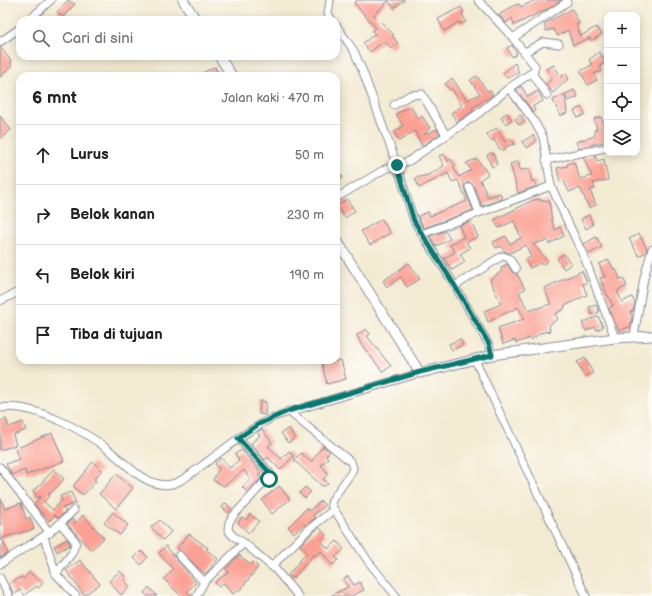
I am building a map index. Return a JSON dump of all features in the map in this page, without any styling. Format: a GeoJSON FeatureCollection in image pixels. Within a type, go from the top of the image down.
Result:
{"type":"FeatureCollection","features":[{"type":"Feature","properties":{"kind":"street"},"geometry":{"type":"LineString","coordinates":[[33,16],[51,0]]}},
{"type":"Feature","properties":{"kind":"street"},"geometry":{"type":"LineString","coordinates":[[183,0],[193,16]]}},
{"type":"Feature","properties":{"kind":"street"},"geometry":{"type":"LineString","coordinates":[[329,16],[328,14],[330,0]]}},
{"type":"Feature","properties":{"kind":"street"},"geometry":{"type":"LineString","coordinates":[[340,196],[385,169],[409,161],[479,113],[509,88],[534,71],[535,66],[525,52],[478,0]]}},
{"type":"Feature","properties":{"kind":"street"},"geometry":{"type":"LineString","coordinates":[[513,38],[566,2]]}},
{"type":"Feature","properties":{"kind":"street"},"geometry":{"type":"LineString","coordinates":[[0,42],[16,31]]}},
{"type":"Feature","properties":{"kind":"street"},"geometry":{"type":"LineString","coordinates":[[340,31],[354,52],[368,84],[397,165],[414,221],[489,344],[492,355]]}},
{"type":"Feature","properties":{"kind":"street"},"geometry":{"type":"LineString","coordinates":[[525,52],[543,42],[558,44]]}},
{"type":"Feature","properties":{"kind":"street"},"geometry":{"type":"LineString","coordinates":[[222,60],[229,72]]}},
{"type":"Feature","properties":{"kind":"street"},"geometry":{"type":"LineString","coordinates":[[532,73],[547,95]]}},
{"type":"Feature","properties":{"kind":"street"},"geometry":{"type":"LineString","coordinates":[[509,88],[534,121],[543,137],[551,186],[585,259],[615,338]]}},
{"type":"Feature","properties":{"kind":"street"},"geometry":{"type":"LineString","coordinates":[[394,106],[410,94],[422,94],[446,135]]}},
{"type":"Feature","properties":{"kind":"street"},"geometry":{"type":"LineString","coordinates":[[546,160],[604,148]]}},
{"type":"Feature","properties":{"kind":"street"},"geometry":{"type":"LineString","coordinates":[[422,234],[551,186]]}},
{"type":"Feature","properties":{"kind":"street"},"geometry":{"type":"LineString","coordinates":[[469,187],[479,212]]}},
{"type":"Feature","properties":{"kind":"street"},"geometry":{"type":"LineString","coordinates":[[340,245],[420,372]]}},
{"type":"Feature","properties":{"kind":"street"},"geometry":{"type":"LineString","coordinates":[[634,336],[644,278],[652,249]]}},
{"type":"Feature","properties":{"kind":"street"},"geometry":{"type":"LineString","coordinates":[[455,286],[502,256],[509,258],[516,269]]}},
{"type":"Feature","properties":{"kind":"street"},"geometry":{"type":"LineString","coordinates":[[0,301],[16,293]]}},
{"type":"Feature","properties":{"kind":"street"},"geometry":{"type":"LineString","coordinates":[[0,408],[10,406],[23,407],[70,426],[87,435],[110,451],[126,465],[155,484],[174,484],[195,471],[259,424],[288,411],[420,372],[492,355],[615,338],[652,336]]}},
{"type":"Feature","properties":{"kind":"street"},"geometry":{"type":"LineString","coordinates":[[474,360],[586,596]]}},
{"type":"Feature","properties":{"kind":"street"},"geometry":{"type":"LineString","coordinates":[[288,411],[351,462],[353,468],[351,473],[332,500],[331,505],[368,561],[396,596]]}},
{"type":"Feature","properties":{"kind":"street"},"geometry":{"type":"LineString","coordinates":[[238,438],[270,473],[270,476],[229,522],[228,530],[232,536],[244,543],[272,566],[298,596]]}},
{"type":"Feature","properties":{"kind":"street"},"geometry":{"type":"LineString","coordinates":[[0,467],[47,534],[56,574],[76,596]]}},
{"type":"Feature","properties":{"kind":"street"},"geometry":{"type":"LineString","coordinates":[[0,564],[61,524],[74,510]]}},
{"type":"Feature","properties":{"kind":"street"},"geometry":{"type":"LineString","coordinates":[[272,566],[308,530],[333,510]]}},
{"type":"Feature","properties":{"kind":"street"},"geometry":{"type":"LineString","coordinates":[[56,574],[72,552],[76,542],[61,524]]}},
{"type":"Feature","properties":{"kind":"street"},"geometry":{"type":"LineString","coordinates":[[197,596],[204,582],[244,543]]}},
{"type":"Feature","properties":{"kind":"street"},"geometry":{"type":"LineString","coordinates":[[179,555],[204,582]]}},
{"type":"Feature","properties":{"kind":"street"},"geometry":{"type":"LineString","coordinates":[[0,578],[9,596]]}},
{"type":"Feature","properties":{"kind":"building"},"geometry":{"type":"Polygon","coordinates":[[[68,0],[75,4],[64,16],[57,12],[68,0]]]}},
{"type":"Feature","properties":{"kind":"building"},"geometry":{"type":"Polygon","coordinates":[[[357,0],[405,0],[394,8],[388,1],[374,15],[394,35],[392,36],[398,43],[391,49],[386,42],[383,42],[370,52],[363,43],[375,34],[372,31],[376,28],[354,3],[357,0]]]}},
{"type":"Feature","properties":{"kind":"building"},"geometry":{"type":"Polygon","coordinates":[[[535,0],[561,0],[550,8],[514,25],[512,18],[506,23],[499,15],[513,6],[519,4],[521,7],[535,0]]]}},
{"type":"Feature","properties":{"kind":"building"},"geometry":{"type":"Polygon","coordinates":[[[461,7],[464,12],[462,13],[466,22],[460,24],[459,22],[444,31],[438,19],[461,7]]]}},
{"type":"Feature","properties":{"kind":"building"},"geometry":{"type":"Polygon","coordinates":[[[572,9],[579,23],[576,25],[581,36],[596,27],[602,34],[591,41],[590,38],[573,45],[568,30],[558,36],[553,29],[546,31],[544,24],[572,9]]]}},
{"type":"Feature","properties":{"kind":"building"},"geometry":{"type":"Polygon","coordinates":[[[512,45],[517,54],[512,57],[507,48],[512,45]]]}},
{"type":"Feature","properties":{"kind":"building"},"geometry":{"type":"Polygon","coordinates":[[[0,47],[12,62],[10,63],[12,66],[0,77],[0,47]]]}},
{"type":"Feature","properties":{"kind":"building"},"geometry":{"type":"Polygon","coordinates":[[[599,52],[604,58],[604,63],[600,66],[602,71],[594,74],[597,80],[588,85],[580,71],[592,65],[589,60],[599,52]]]}},
{"type":"Feature","properties":{"kind":"building"},"geometry":{"type":"Polygon","coordinates":[[[515,63],[519,73],[507,78],[503,73],[515,63]]]}},
{"type":"Feature","properties":{"kind":"building"},"geometry":{"type":"Polygon","coordinates":[[[554,65],[561,77],[565,73],[569,78],[553,93],[546,84],[552,79],[546,69],[554,65]]]}},
{"type":"Feature","properties":{"kind":"building"},"geometry":{"type":"Polygon","coordinates":[[[215,67],[217,72],[204,72],[215,67]]]}},
{"type":"Feature","properties":{"kind":"building"},"geometry":{"type":"Polygon","coordinates":[[[477,76],[487,91],[490,90],[493,95],[472,108],[473,111],[457,122],[451,113],[462,106],[452,89],[450,90],[445,84],[452,78],[467,100],[480,94],[470,80],[477,76]]]}},
{"type":"Feature","properties":{"kind":"building"},"geometry":{"type":"Polygon","coordinates":[[[521,86],[528,97],[538,91],[543,101],[533,106],[535,111],[533,112],[516,89],[521,86]]]}},
{"type":"Feature","properties":{"kind":"building"},"geometry":{"type":"Polygon","coordinates":[[[574,90],[578,97],[568,101],[565,95],[567,113],[560,116],[553,100],[574,90]]]}},
{"type":"Feature","properties":{"kind":"building"},"geometry":{"type":"Polygon","coordinates":[[[411,106],[418,119],[422,116],[430,128],[424,135],[437,129],[440,134],[422,146],[415,131],[399,141],[394,132],[403,126],[396,114],[411,106]]]}},
{"type":"Feature","properties":{"kind":"building"},"geometry":{"type":"Polygon","coordinates":[[[581,107],[585,114],[578,118],[574,111],[581,107]]]}},
{"type":"Feature","properties":{"kind":"building"},"geometry":{"type":"Polygon","coordinates":[[[507,113],[512,120],[505,124],[501,117],[507,113]]]}},
{"type":"Feature","properties":{"kind":"building"},"geometry":{"type":"Polygon","coordinates":[[[521,115],[525,122],[519,125],[515,119],[521,115]]]}},
{"type":"Feature","properties":{"kind":"building"},"geometry":{"type":"Polygon","coordinates":[[[0,116],[11,130],[0,139],[0,116]]]}},
{"type":"Feature","properties":{"kind":"building"},"geometry":{"type":"Polygon","coordinates":[[[601,117],[604,124],[604,142],[579,148],[576,142],[595,136],[594,130],[597,129],[594,119],[601,117]]]}},
{"type":"Feature","properties":{"kind":"building"},"geometry":{"type":"Polygon","coordinates":[[[497,128],[505,142],[510,138],[515,144],[507,146],[503,151],[498,147],[494,139],[491,141],[487,134],[497,128]]]}},
{"type":"Feature","properties":{"kind":"building"},"geometry":{"type":"Polygon","coordinates":[[[533,135],[537,141],[527,148],[522,142],[533,135]]]}},
{"type":"Feature","properties":{"kind":"building"},"geometry":{"type":"Polygon","coordinates":[[[493,153],[497,164],[492,167],[487,155],[493,153]]]}},
{"type":"Feature","properties":{"kind":"building"},"geometry":{"type":"Polygon","coordinates":[[[444,154],[448,161],[451,159],[455,166],[453,167],[459,177],[471,170],[466,163],[477,159],[488,174],[480,180],[488,197],[500,193],[502,199],[482,206],[473,185],[468,182],[465,184],[464,188],[473,210],[424,228],[418,216],[428,212],[430,216],[467,201],[458,180],[452,182],[448,173],[419,188],[415,178],[428,175],[444,166],[439,156],[444,154]]]}},
{"type":"Feature","properties":{"kind":"building"},"geometry":{"type":"Polygon","coordinates":[[[595,155],[597,161],[604,159],[608,180],[593,183],[595,189],[590,190],[596,205],[589,208],[580,188],[569,192],[564,181],[560,182],[557,168],[568,166],[567,164],[574,162],[580,179],[592,176],[583,157],[595,155]]]}},
{"type":"Feature","properties":{"kind":"building"},"geometry":{"type":"Polygon","coordinates":[[[518,161],[520,170],[529,169],[532,182],[535,180],[537,186],[518,193],[510,164],[518,161]]]}},
{"type":"Feature","properties":{"kind":"building"},"geometry":{"type":"Polygon","coordinates":[[[340,173],[343,178],[340,180],[340,173]]]}},
{"type":"Feature","properties":{"kind":"building"},"geometry":{"type":"Polygon","coordinates":[[[347,199],[355,211],[345,218],[340,210],[340,204],[347,199]]]}},
{"type":"Feature","properties":{"kind":"building"},"geometry":{"type":"Polygon","coordinates":[[[540,199],[540,201],[549,200],[555,230],[560,227],[564,236],[549,244],[548,240],[533,244],[548,261],[542,265],[540,263],[530,268],[525,260],[531,257],[526,245],[510,253],[504,251],[501,246],[496,248],[493,242],[506,236],[510,244],[521,238],[514,221],[499,228],[494,220],[533,200],[540,199]]]}},
{"type":"Feature","properties":{"kind":"building"},"geometry":{"type":"Polygon","coordinates":[[[589,215],[593,225],[586,229],[581,219],[589,215]]]}},
{"type":"Feature","properties":{"kind":"building"},"geometry":{"type":"Polygon","coordinates":[[[382,219],[390,233],[370,245],[361,231],[382,219]]]}},
{"type":"Feature","properties":{"kind":"building"},"geometry":{"type":"Polygon","coordinates":[[[471,221],[478,237],[466,242],[470,248],[460,254],[465,262],[452,270],[444,258],[455,252],[450,245],[464,237],[459,226],[471,221]]]}},
{"type":"Feature","properties":{"kind":"building"},"geometry":{"type":"Polygon","coordinates":[[[445,231],[450,239],[436,246],[430,236],[445,231]]]}},
{"type":"Feature","properties":{"kind":"building"},"geometry":{"type":"Polygon","coordinates":[[[639,234],[647,249],[646,252],[639,256],[629,239],[639,234]]]}},
{"type":"Feature","properties":{"kind":"building"},"geometry":{"type":"Polygon","coordinates":[[[596,237],[602,247],[589,254],[584,244],[596,237]]]}},
{"type":"Feature","properties":{"kind":"building"},"geometry":{"type":"Polygon","coordinates":[[[564,254],[571,264],[564,269],[557,259],[564,254]]]}},
{"type":"Feature","properties":{"kind":"building"},"geometry":{"type":"Polygon","coordinates":[[[609,260],[614,270],[616,269],[620,279],[623,278],[627,286],[617,291],[622,302],[632,297],[635,303],[633,311],[630,312],[632,316],[631,326],[619,331],[609,308],[613,306],[600,278],[605,277],[599,264],[609,260]]]}},
{"type":"Feature","properties":{"kind":"building"},"geometry":{"type":"Polygon","coordinates":[[[409,263],[420,279],[407,287],[401,277],[387,287],[383,281],[409,263]]]}},
{"type":"Feature","properties":{"kind":"building"},"geometry":{"type":"Polygon","coordinates":[[[507,264],[512,272],[517,274],[525,289],[519,292],[528,311],[551,304],[544,288],[582,271],[587,282],[583,284],[587,295],[564,306],[565,308],[555,314],[558,319],[549,325],[550,331],[540,333],[531,340],[530,338],[516,343],[515,340],[503,344],[498,328],[524,319],[518,307],[488,322],[484,311],[501,304],[490,280],[502,271],[501,268],[507,264]]]}},
{"type":"Feature","properties":{"kind":"building"},"geometry":{"type":"Polygon","coordinates":[[[597,305],[599,312],[592,315],[589,307],[597,305]]]}},
{"type":"Feature","properties":{"kind":"building"},"geometry":{"type":"Polygon","coordinates":[[[598,316],[603,327],[597,330],[595,327],[586,331],[582,323],[598,316]]]}},
{"type":"Feature","properties":{"kind":"building"},"geometry":{"type":"Polygon","coordinates":[[[366,329],[370,334],[367,336],[391,366],[383,372],[361,344],[357,335],[366,329]]]}},
{"type":"Feature","properties":{"kind":"building"},"geometry":{"type":"Polygon","coordinates":[[[460,339],[463,345],[452,350],[449,344],[460,339]]]}},
{"type":"Feature","properties":{"kind":"building"},"geometry":{"type":"Polygon","coordinates":[[[585,358],[593,373],[585,377],[577,362],[585,358]]]}},
{"type":"Feature","properties":{"kind":"building"},"geometry":{"type":"Polygon","coordinates":[[[340,360],[346,379],[327,384],[322,364],[340,364],[340,360]]]}},
{"type":"Feature","properties":{"kind":"building"},"geometry":{"type":"Polygon","coordinates":[[[260,401],[266,402],[265,415],[259,414],[260,401]]]}},
{"type":"Feature","properties":{"kind":"building"},"geometry":{"type":"Polygon","coordinates":[[[6,419],[9,427],[23,422],[26,430],[13,435],[16,445],[0,450],[0,421],[6,419]]]}},
{"type":"Feature","properties":{"kind":"building"},"geometry":{"type":"Polygon","coordinates":[[[289,428],[295,438],[288,443],[281,433],[289,428]]]}},
{"type":"Feature","properties":{"kind":"building"},"geometry":{"type":"Polygon","coordinates":[[[262,429],[272,443],[268,446],[281,459],[289,451],[294,456],[280,470],[268,457],[265,460],[251,443],[260,436],[257,432],[262,429]]]}},
{"type":"Feature","properties":{"kind":"building"},"geometry":{"type":"Polygon","coordinates":[[[52,433],[64,461],[26,475],[25,470],[12,475],[6,464],[19,459],[15,449],[52,433]]]}},
{"type":"Feature","properties":{"kind":"building"},"geometry":{"type":"Polygon","coordinates":[[[323,446],[330,451],[326,456],[328,458],[321,465],[328,474],[323,479],[328,483],[325,486],[322,486],[294,460],[301,453],[311,462],[323,446]]]}},
{"type":"Feature","properties":{"kind":"building"},"geometry":{"type":"Polygon","coordinates":[[[242,450],[261,473],[258,475],[261,478],[248,492],[242,487],[250,480],[244,470],[224,486],[213,480],[219,468],[215,464],[221,458],[230,468],[239,460],[235,454],[242,450]]]}},
{"type":"Feature","properties":{"kind":"building"},"geometry":{"type":"Polygon","coordinates":[[[93,462],[102,470],[94,479],[96,481],[84,494],[81,494],[74,487],[74,485],[93,462]]]}},
{"type":"Feature","properties":{"kind":"building"},"geometry":{"type":"Polygon","coordinates":[[[54,469],[64,479],[52,492],[48,494],[50,495],[44,502],[53,510],[62,500],[60,496],[71,492],[76,503],[62,508],[66,511],[58,518],[55,515],[49,521],[34,504],[41,496],[37,498],[33,490],[37,488],[54,469]]]}},
{"type":"Feature","properties":{"kind":"building"},"geometry":{"type":"Polygon","coordinates":[[[116,474],[133,488],[116,509],[99,494],[116,474]]]}},
{"type":"Feature","properties":{"kind":"building"},"geometry":{"type":"Polygon","coordinates":[[[279,486],[290,499],[272,514],[262,500],[279,486]]]}},
{"type":"Feature","properties":{"kind":"building"},"geometry":{"type":"Polygon","coordinates":[[[305,487],[311,492],[305,498],[299,493],[305,487]]]}},
{"type":"Feature","properties":{"kind":"building"},"geometry":{"type":"Polygon","coordinates":[[[0,497],[5,509],[21,503],[26,519],[30,517],[34,529],[2,538],[8,553],[0,558],[0,531],[2,530],[0,522],[0,497]]]}},
{"type":"Feature","properties":{"kind":"building"},"geometry":{"type":"Polygon","coordinates":[[[321,501],[325,506],[313,515],[315,518],[306,526],[304,524],[294,533],[288,527],[307,508],[309,511],[321,501]]]}},
{"type":"Feature","properties":{"kind":"building"},"geometry":{"type":"Polygon","coordinates":[[[226,503],[232,509],[228,513],[222,507],[226,503]]]}},
{"type":"Feature","properties":{"kind":"building"},"geometry":{"type":"Polygon","coordinates":[[[113,512],[128,525],[120,535],[104,523],[113,512]]]}},
{"type":"Feature","properties":{"kind":"building"},"geometry":{"type":"Polygon","coordinates":[[[250,514],[259,521],[249,533],[238,523],[242,517],[246,520],[250,514]]]}},
{"type":"Feature","properties":{"kind":"building"},"geometry":{"type":"Polygon","coordinates":[[[83,515],[104,538],[91,550],[67,524],[72,519],[76,523],[83,515]]]}},
{"type":"Feature","properties":{"kind":"building"},"geometry":{"type":"Polygon","coordinates":[[[160,520],[171,532],[163,540],[151,527],[160,520]]]}},
{"type":"Feature","properties":{"kind":"building"},"geometry":{"type":"Polygon","coordinates":[[[319,527],[326,535],[321,540],[328,549],[337,541],[344,549],[335,557],[338,560],[332,565],[321,551],[316,556],[314,554],[293,579],[288,575],[307,552],[300,545],[319,527]]]}},
{"type":"Feature","properties":{"kind":"building"},"geometry":{"type":"Polygon","coordinates":[[[189,534],[208,548],[206,549],[218,559],[205,574],[177,548],[189,534]]]}},
{"type":"Feature","properties":{"kind":"building"},"geometry":{"type":"Polygon","coordinates":[[[67,539],[70,545],[57,552],[54,546],[67,539]]]}},
{"type":"Feature","properties":{"kind":"building"},"geometry":{"type":"Polygon","coordinates":[[[166,546],[196,583],[187,591],[192,596],[181,596],[164,579],[173,569],[159,553],[166,546]]]}},
{"type":"Feature","properties":{"kind":"building"},"geometry":{"type":"Polygon","coordinates":[[[141,551],[148,557],[141,565],[134,558],[141,551]]]}},
{"type":"Feature","properties":{"kind":"building"},"geometry":{"type":"Polygon","coordinates":[[[239,555],[251,565],[253,562],[258,567],[242,588],[233,594],[224,583],[219,587],[215,582],[229,572],[226,569],[239,555]]]}},
{"type":"Feature","properties":{"kind":"building"},"geometry":{"type":"Polygon","coordinates":[[[80,560],[100,584],[84,595],[66,570],[80,560]]]}},
{"type":"Feature","properties":{"kind":"building"},"geometry":{"type":"Polygon","coordinates":[[[120,571],[126,578],[124,580],[130,587],[121,595],[109,581],[120,571]]]}},
{"type":"Feature","properties":{"kind":"building"},"geometry":{"type":"Polygon","coordinates":[[[29,572],[43,583],[39,588],[37,586],[24,595],[20,590],[14,595],[9,584],[21,577],[23,579],[29,572]]]}},
{"type":"Feature","properties":{"kind":"building"},"geometry":{"type":"Polygon","coordinates":[[[348,576],[354,585],[360,582],[364,590],[351,596],[330,596],[348,587],[343,580],[348,576]]]}},
{"type":"Feature","properties":{"kind":"building"},"geometry":{"type":"Polygon","coordinates":[[[149,587],[157,596],[147,596],[144,593],[149,587]]]}},
{"type":"Feature","properties":{"kind":"route"},"geometry":{"type":"LineString","coordinates":[[269,479],[270,473],[238,438],[259,424],[288,411],[420,372],[492,355],[489,344],[414,221],[397,165]]}}]}
